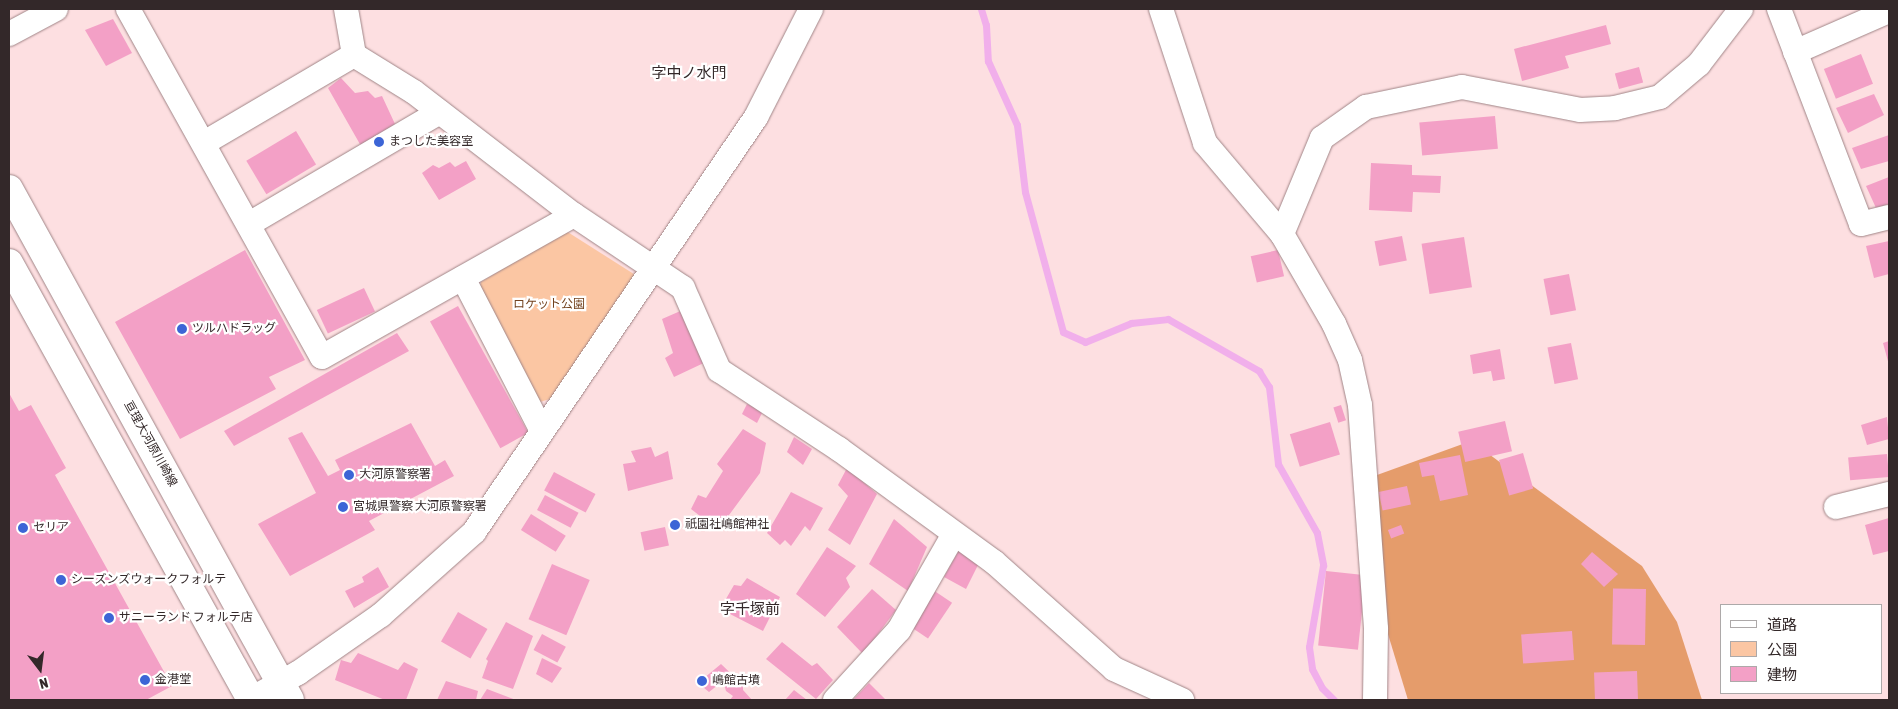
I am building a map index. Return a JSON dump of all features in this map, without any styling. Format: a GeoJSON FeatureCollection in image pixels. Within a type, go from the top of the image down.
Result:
{"type":"FeatureCollection","features":[{"type":"Feature","properties":{"kind":"main road","name":"亘理大河原川崎線"},"geometry":{"type":"LineString","coordinates":[[9,190],[285,692]]}},
{"type":"Feature","properties":{"kind":"main road"},"geometry":{"type":"LineString","coordinates":[[9,263],[251,700]]}},
{"type":"Feature","properties":{"kind":"street"},"geometry":{"type":"LineString","coordinates":[[9,34],[56,9]]}},
{"type":"Feature","properties":{"kind":"street"},"geometry":{"type":"LineString","coordinates":[[128,9],[322,357],[574,215]]}},
{"type":"Feature","properties":{"kind":"street"},"geometry":{"type":"LineString","coordinates":[[346,9],[354,55],[440,112],[574,215],[683,288],[719,370],[839,449],[994,562],[1114,669],[1182,700]]}},
{"type":"Feature","properties":{"kind":"street"},"geometry":{"type":"LineString","coordinates":[[251,700],[285,692],[381,615],[474,532],[542,429],[654,269],[756,117],[811,9]]}},
{"type":"Feature","properties":{"kind":"street"},"geometry":{"type":"LineString","coordinates":[[1161,9],[1205,142],[1282,234],[1334,324],[1350,360],[1360,405],[1376,629],[1375,700]]}},
{"type":"Feature","properties":{"kind":"street"},"geometry":{"type":"LineString","coordinates":[[1282,234],[1322,138],[1366,107],[1462,87],[1580,110],[1615,108],[1660,97],[1699,64],[1741,9]]}},
{"type":"Feature","properties":{"kind":"street"},"geometry":{"type":"LineString","coordinates":[[1779,9],[1861,224],[1889,217]]}},
{"type":"Feature","properties":{"kind":"street"},"geometry":{"type":"LineString","coordinates":[[1796,52],[1889,11]]}},
{"type":"Feature","properties":{"kind":"street"},"geometry":{"type":"LineString","coordinates":[[204,143],[354,55]]}},
{"type":"Feature","properties":{"kind":"street"},"geometry":{"type":"LineString","coordinates":[[249,224],[440,112]]}},
{"type":"Feature","properties":{"kind":"street"},"geometry":{"type":"LineString","coordinates":[[463,278],[542,429]]}},
{"type":"Feature","properties":{"kind":"street"},"geometry":{"type":"LineString","coordinates":[[1836,507],[1889,494]]}},
{"type":"Feature","properties":{"kind":"street"},"geometry":{"type":"LineString","coordinates":[[835,700],[899,630],[954,534]]}},
{"type":"Feature","properties":{"kind":"green space","name":"ロケット公園"},"geometry":{"type":"Polygon","coordinates":[[[566,231],[637,276],[553,398],[540,402],[479,296],[481,282],[566,231]]]}},
{"type":"Feature","properties":{"kind":"shaded area"},"geometry":{"type":"Polygon","coordinates":[[[1471,441],[1642,566],[1677,622],[1702,700],[1408,700],[1384,621],[1366,479],[1471,441]]]}},
{"type":"Feature","properties":{"kind":"building"},"geometry":{"type":"Polygon","coordinates":[[[113,19],[132,53],[106,66],[85,30],[113,19]]]}},
{"type":"Feature","properties":{"kind":"building"},"geometry":{"type":"Polygon","coordinates":[[[1606,25],[1611,44],[1565,56],[1569,68],[1522,81],[1514,49],[1606,25]]]}},
{"type":"Feature","properties":{"kind":"building"},"geometry":{"type":"Polygon","coordinates":[[[1861,54],[1873,84],[1836,99],[1824,69],[1861,54]]]}},
{"type":"Feature","properties":{"kind":"building"},"geometry":{"type":"Polygon","coordinates":[[[1639,67],[1643,82],[1619,89],[1615,73],[1639,67]]]}},
{"type":"Feature","properties":{"kind":"building"},"geometry":{"type":"Polygon","coordinates":[[[341,78],[355,93],[368,91],[375,98],[382,96],[395,124],[361,146],[328,88],[341,78]]]}},
{"type":"Feature","properties":{"kind":"building"},"geometry":{"type":"Polygon","coordinates":[[[1874,94],[1884,115],[1848,133],[1836,108],[1874,94]]]}},
{"type":"Feature","properties":{"kind":"building"},"geometry":{"type":"Polygon","coordinates":[[[1495,116],[1498,149],[1422,155],[1419,123],[1495,116]]]}},
{"type":"Feature","properties":{"kind":"building"},"geometry":{"type":"Polygon","coordinates":[[[296,131],[316,164],[266,194],[246,161],[296,131]]]}},
{"type":"Feature","properties":{"kind":"building"},"geometry":{"type":"Polygon","coordinates":[[[1889,135],[1889,161],[1861,169],[1852,148],[1889,135]]]}},
{"type":"Feature","properties":{"kind":"building"},"geometry":{"type":"Polygon","coordinates":[[[466,161],[476,179],[439,200],[422,173],[433,165],[439,168],[450,162],[455,167],[466,161]]]}},
{"type":"Feature","properties":{"kind":"building"},"geometry":{"type":"Polygon","coordinates":[[[1371,163],[1412,165],[1412,175],[1441,176],[1440,193],[1413,192],[1412,212],[1369,210],[1371,163]]]}},
{"type":"Feature","properties":{"kind":"building"},"geometry":{"type":"Polygon","coordinates":[[[1889,177],[1889,204],[1876,208],[1866,186],[1889,177]]]}},
{"type":"Feature","properties":{"kind":"building"},"geometry":{"type":"Polygon","coordinates":[[[1402,236],[1407,261],[1379,266],[1375,241],[1402,236]]]}},
{"type":"Feature","properties":{"kind":"building"},"geometry":{"type":"Polygon","coordinates":[[[1464,237],[1472,287],[1430,294],[1422,244],[1464,237]]]}},
{"type":"Feature","properties":{"kind":"building"},"geometry":{"type":"Polygon","coordinates":[[[1889,241],[1889,274],[1874,278],[1866,246],[1889,241]]]}},
{"type":"Feature","properties":{"kind":"building"},"geometry":{"type":"Polygon","coordinates":[[[245,250],[305,360],[269,377],[276,389],[180,439],[115,322],[245,250]]]}},
{"type":"Feature","properties":{"kind":"building"},"geometry":{"type":"Polygon","coordinates":[[[1278,250],[1284,276],[1257,283],[1251,256],[1278,250]]]}},
{"type":"Feature","properties":{"kind":"building"},"geometry":{"type":"Polygon","coordinates":[[[1569,274],[1576,310],[1551,315],[1543,279],[1569,274]]]}},
{"type":"Feature","properties":{"kind":"building"},"geometry":{"type":"Polygon","coordinates":[[[364,288],[375,312],[328,334],[317,310],[364,288]]]}},
{"type":"Feature","properties":{"kind":"building"},"geometry":{"type":"Polygon","coordinates":[[[458,306],[528,433],[500,448],[430,322],[458,306]]]}},
{"type":"Feature","properties":{"kind":"building"},"geometry":{"type":"Polygon","coordinates":[[[685,309],[708,361],[674,377],[665,358],[673,353],[662,319],[685,309]]]}},
{"type":"Feature","properties":{"kind":"building"},"geometry":{"type":"Polygon","coordinates":[[[397,333],[409,351],[234,446],[224,431],[397,333]]]}},
{"type":"Feature","properties":{"kind":"building"},"geometry":{"type":"Polygon","coordinates":[[[1889,341],[1889,365],[1883,343],[1889,341]]]}},
{"type":"Feature","properties":{"kind":"building"},"geometry":{"type":"Polygon","coordinates":[[[1571,343],[1578,379],[1555,384],[1547,348],[1571,343]]]}},
{"type":"Feature","properties":{"kind":"building"},"geometry":{"type":"Polygon","coordinates":[[[1500,349],[1505,379],[1493,381],[1491,371],[1473,374],[1470,355],[1500,349]]]}},
{"type":"Feature","properties":{"kind":"building","name":"シーズンズウォークフォルテ"},"geometry":{"type":"Polygon","coordinates":[[[9,393],[19,411],[31,405],[66,468],[55,475],[172,686],[146,700],[9,700],[9,393]]]}},
{"type":"Feature","properties":{"kind":"building"},"geometry":{"type":"Polygon","coordinates":[[[747,404],[763,411],[757,423],[742,414],[747,404]]]}},
{"type":"Feature","properties":{"kind":"building"},"geometry":{"type":"Polygon","coordinates":[[[1341,405],[1346,420],[1338,423],[1333,407],[1341,405]]]}},
{"type":"Feature","properties":{"kind":"building"},"geometry":{"type":"Polygon","coordinates":[[[1887,417],[1889,439],[1867,445],[1861,425],[1887,417]]]}},
{"type":"Feature","properties":{"kind":"building"},"geometry":{"type":"Polygon","coordinates":[[[1505,421],[1512,451],[1465,462],[1458,432],[1505,421]]]}},
{"type":"Feature","properties":{"kind":"building"},"geometry":{"type":"Polygon","coordinates":[[[1330,422],[1340,455],[1300,467],[1290,434],[1330,422]]]}},
{"type":"Feature","properties":{"kind":"building","name":"宮城県警察 大河原警察署"},"geometry":{"type":"Polygon","coordinates":[[[411,423],[435,466],[445,460],[454,476],[369,521],[375,530],[290,576],[258,524],[316,493],[288,438],[302,432],[328,476],[340,470],[335,460],[411,423]]]}},
{"type":"Feature","properties":{"kind":"building"},"geometry":{"type":"Polygon","coordinates":[[[743,429],[766,443],[760,473],[718,530],[691,509],[698,495],[706,498],[723,471],[717,464],[743,429]]]}},
{"type":"Feature","properties":{"kind":"building"},"geometry":{"type":"Polygon","coordinates":[[[794,437],[812,449],[803,465],[787,452],[794,437]]]}},
{"type":"Feature","properties":{"kind":"building"},"geometry":{"type":"Polygon","coordinates":[[[651,447],[655,457],[668,451],[673,479],[628,491],[623,464],[636,462],[631,451],[651,447]]]}},
{"type":"Feature","properties":{"kind":"building"},"geometry":{"type":"Polygon","coordinates":[[[1523,453],[1533,489],[1509,495],[1499,460],[1523,453]]]}},
{"type":"Feature","properties":{"kind":"building"},"geometry":{"type":"Polygon","coordinates":[[[1887,454],[1889,477],[1850,480],[1848,457],[1887,454]]]}},
{"type":"Feature","properties":{"kind":"building"},"geometry":{"type":"Polygon","coordinates":[[[1460,455],[1468,495],[1440,501],[1434,475],[1422,477],[1419,463],[1460,455]]]}},
{"type":"Feature","properties":{"kind":"building"},"geometry":{"type":"Polygon","coordinates":[[[847,468],[877,494],[850,545],[828,530],[848,496],[838,485],[847,468]]]}},
{"type":"Feature","properties":{"kind":"building"},"geometry":{"type":"Polygon","coordinates":[[[554,472],[595,494],[586,513],[544,491],[554,472]]]}},
{"type":"Feature","properties":{"kind":"building"},"geometry":{"type":"Polygon","coordinates":[[[1407,486],[1411,505],[1383,511],[1379,492],[1407,486]]]}},
{"type":"Feature","properties":{"kind":"building"},"geometry":{"type":"Polygon","coordinates":[[[791,492],[823,508],[810,531],[805,526],[791,546],[785,540],[780,545],[767,533],[791,492]]]}},
{"type":"Feature","properties":{"kind":"building"},"geometry":{"type":"Polygon","coordinates":[[[545,495],[579,513],[571,528],[537,510],[545,495]]]}},
{"type":"Feature","properties":{"kind":"building"},"geometry":{"type":"Polygon","coordinates":[[[531,514],[566,536],[556,552],[521,530],[531,514]]]}},
{"type":"Feature","properties":{"kind":"building"},"geometry":{"type":"Polygon","coordinates":[[[1889,518],[1889,551],[1873,555],[1865,525],[1889,518]]]}},
{"type":"Feature","properties":{"kind":"building"},"geometry":{"type":"Polygon","coordinates":[[[894,519],[927,547],[908,591],[869,564],[894,519]]]}},
{"type":"Feature","properties":{"kind":"building"},"geometry":{"type":"Polygon","coordinates":[[[1401,525],[1404,533],[1391,538],[1388,530],[1401,525]]]}},
{"type":"Feature","properties":{"kind":"building"},"geometry":{"type":"Polygon","coordinates":[[[665,527],[669,546],[644,551],[641,532],[665,527]]]}},
{"type":"Feature","properties":{"kind":"building"},"geometry":{"type":"Polygon","coordinates":[[[827,547],[856,566],[846,578],[850,587],[825,617],[796,594],[827,547]]]}},
{"type":"Feature","properties":{"kind":"building"},"geometry":{"type":"Polygon","coordinates":[[[959,550],[978,565],[966,589],[944,577],[959,550]]]}},
{"type":"Feature","properties":{"kind":"building"},"geometry":{"type":"Polygon","coordinates":[[[1592,552],[1618,574],[1604,587],[1581,564],[1592,552]]]}},
{"type":"Feature","properties":{"kind":"building"},"geometry":{"type":"Polygon","coordinates":[[[552,564],[590,580],[566,635],[529,619],[552,564]]]}},
{"type":"Feature","properties":{"kind":"building"},"geometry":{"type":"Polygon","coordinates":[[[378,567],[389,587],[354,608],[345,591],[364,582],[362,577],[378,567]]]}},
{"type":"Feature","properties":{"kind":"building"},"geometry":{"type":"Polygon","coordinates":[[[1326,571],[1366,575],[1358,650],[1318,646],[1326,571]]]}},
{"type":"Feature","properties":{"kind":"building"},"geometry":{"type":"Polygon","coordinates":[[[747,578],[780,597],[763,631],[730,614],[723,604],[734,585],[741,586],[747,578]]]}},
{"type":"Feature","properties":{"kind":"building"},"geometry":{"type":"Polygon","coordinates":[[[1613,588],[1646,589],[1645,645],[1612,644],[1613,588]]]}},
{"type":"Feature","properties":{"kind":"building"},"geometry":{"type":"Polygon","coordinates":[[[872,589],[896,610],[863,654],[837,627],[872,589]]]}},
{"type":"Feature","properties":{"kind":"building"},"geometry":{"type":"Polygon","coordinates":[[[933,590],[952,603],[928,639],[909,626],[933,590]]]}},
{"type":"Feature","properties":{"kind":"building"},"geometry":{"type":"Polygon","coordinates":[[[458,612],[487,629],[470,658],[441,641],[458,612]]]}},
{"type":"Feature","properties":{"kind":"building"},"geometry":{"type":"Polygon","coordinates":[[[506,622],[533,636],[513,689],[482,678],[488,661],[486,659],[506,622]]]}},
{"type":"Feature","properties":{"kind":"building"},"geometry":{"type":"Polygon","coordinates":[[[1572,631],[1574,660],[1523,663],[1521,635],[1572,631]]]}},
{"type":"Feature","properties":{"kind":"building"},"geometry":{"type":"Polygon","coordinates":[[[542,634],[566,647],[557,663],[534,650],[542,634]]]}},
{"type":"Feature","properties":{"kind":"building"},"geometry":{"type":"Polygon","coordinates":[[[782,642],[812,666],[817,663],[833,680],[816,699],[766,659],[782,642]]]}},
{"type":"Feature","properties":{"kind":"building"},"geometry":{"type":"Polygon","coordinates":[[[358,653],[398,670],[404,662],[418,669],[406,700],[385,700],[335,680],[341,660],[351,663],[358,653]]]}},
{"type":"Feature","properties":{"kind":"building"},"geometry":{"type":"Polygon","coordinates":[[[542,658],[562,668],[552,683],[536,674],[542,658]]]}},
{"type":"Feature","properties":{"kind":"building"},"geometry":{"type":"Polygon","coordinates":[[[721,664],[743,685],[743,690],[752,700],[730,700],[733,696],[726,691],[723,681],[709,692],[698,683],[721,664]]]}},
{"type":"Feature","properties":{"kind":"building"},"geometry":{"type":"Polygon","coordinates":[[[1637,671],[1638,700],[1595,700],[1594,673],[1637,671]]]}},
{"type":"Feature","properties":{"kind":"building"},"geometry":{"type":"Polygon","coordinates":[[[446,681],[478,691],[476,700],[437,700],[446,681]]]}},
{"type":"Feature","properties":{"kind":"building"},"geometry":{"type":"Polygon","coordinates":[[[869,683],[886,700],[853,700],[869,683]]]}},
{"type":"Feature","properties":{"kind":"building"},"geometry":{"type":"Polygon","coordinates":[[[487,689],[516,700],[480,700],[487,689]]]}},
{"type":"Feature","properties":{"kind":"building"},"geometry":{"type":"Polygon","coordinates":[[[794,690],[807,700],[785,700],[794,690]]]}},
{"type":"Feature","properties":{"kind":"waterway"},"geometry":{"type":"LineString","coordinates":[[981,9],[986,25],[988,61],[1017,125],[1025,192],[1063,332],[1085,342],[1131,323],[1168,319],[1259,371],[1269,387],[1278,464],[1317,533],[1323,565],[1309,647],[1312,669],[1322,688],[1334,700]]}},
{"type":"Feature","properties":{"kind":"place","name":"まつした美容室"},"geometry":{"type":"Point","coordinates":[379,142]}},
{"type":"Feature","properties":{"kind":"place","name":"ツルハドラッグ"},"geometry":{"type":"Point","coordinates":[182,329]}},
{"type":"Feature","properties":{"kind":"place","name":"大河原警察署"},"geometry":{"type":"Point","coordinates":[349,475]}},
{"type":"Feature","properties":{"kind":"place","name":"宮城県警察 大河原警察署"},"geometry":{"type":"Point","coordinates":[343,507]}},
{"type":"Feature","properties":{"kind":"place","name":"祇園社嶋館神社"},"geometry":{"type":"Point","coordinates":[675,525]}},
{"type":"Feature","properties":{"kind":"place","name":"セリア"},"geometry":{"type":"Point","coordinates":[23,528]}},
{"type":"Feature","properties":{"kind":"place","name":"シーズンズウォークフォルテ"},"geometry":{"type":"Point","coordinates":[61,580]}},
{"type":"Feature","properties":{"kind":"place","name":"サニーランド フォルテ店"},"geometry":{"type":"Point","coordinates":[109,618]}},
{"type":"Feature","properties":{"kind":"place","name":"金港堂"},"geometry":{"type":"Point","coordinates":[145,680]}},
{"type":"Feature","properties":{"kind":"place","name":"嶋館古墳"},"geometry":{"type":"Point","coordinates":[702,681]}},
{"type":"Feature","properties":{"kind":"district","name":"字中ノ水門"},"geometry":{"type":"Point","coordinates":[689,73]}},
{"type":"Feature","properties":{"kind":"district","name":"字千塚前"},"geometry":{"type":"Point","coordinates":[750,609]}}]}
